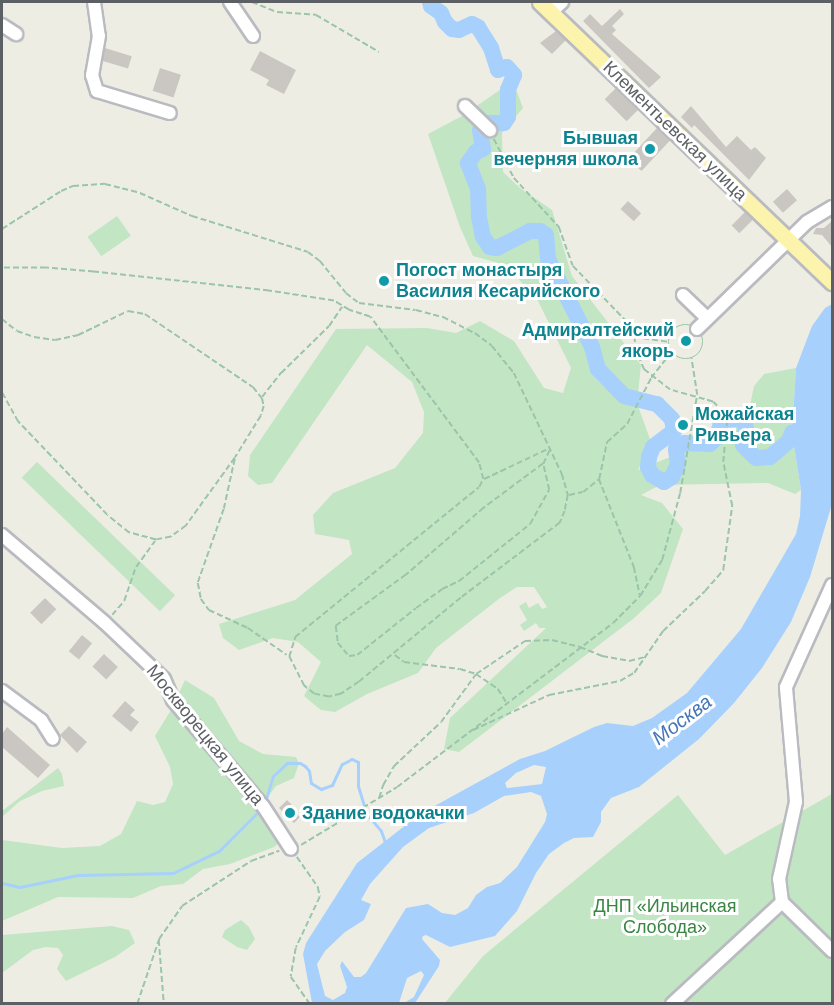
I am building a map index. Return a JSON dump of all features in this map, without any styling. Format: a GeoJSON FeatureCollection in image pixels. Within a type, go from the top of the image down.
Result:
{"type":"FeatureCollection","features":[{"type":"Feature","properties":{"kind":"main road","name":"Клементьевская улица"},"geometry":{"type":"LineString","coordinates":[[540,2],[557,7],[831,280]]}},
{"type":"Feature","properties":{"kind":"street"},"geometry":{"type":"LineString","coordinates":[[94,2],[99,36],[92,75],[97,91],[170,113]]}},
{"type":"Feature","properties":{"kind":"street"},"geometry":{"type":"LineString","coordinates":[[230,2],[253,36]]}},
{"type":"Feature","properties":{"kind":"street"},"geometry":{"type":"LineString","coordinates":[[2,25],[16,34]]}},
{"type":"Feature","properties":{"kind":"street"},"geometry":{"type":"LineString","coordinates":[[465,105],[490,130]]}},
{"type":"Feature","properties":{"kind":"street"},"geometry":{"type":"LineString","coordinates":[[697,328],[807,222],[832,207]]}},
{"type":"Feature","properties":{"kind":"street"},"geometry":{"type":"LineString","coordinates":[[683,295],[707,318]]}},
{"type":"Feature","properties":{"kind":"street","name":"Москворецкая улица"},"geometry":{"type":"LineString","coordinates":[[2,535],[105,623],[164,679],[173,700],[263,806],[291,849]]}},
{"type":"Feature","properties":{"kind":"street"},"geometry":{"type":"LineString","coordinates":[[832,585],[786,687],[796,802],[779,879],[782,902],[832,951]]}},
{"type":"Feature","properties":{"kind":"street"},"geometry":{"type":"LineString","coordinates":[[2,691],[41,720],[53,739]]}},
{"type":"Feature","properties":{"kind":"street"},"geometry":{"type":"LineString","coordinates":[[672,1004],[782,902]]}},
{"type":"Feature","properties":{"kind":"path"},"geometry":{"type":"LineString","coordinates":[[252,2],[277,12],[316,15],[379,52]]}},
{"type":"Feature","properties":{"kind":"path"},"geometry":{"type":"LineString","coordinates":[[470,731],[549,695],[620,681],[634,673],[663,631],[718,577],[725,564],[732,506],[723,462],[726,419],[713,402],[697,395],[670,390],[651,378],[644,370],[627,322],[573,266],[560,226],[514,178],[490,130]]}},
{"type":"Feature","properties":{"kind":"path"},"geometry":{"type":"LineString","coordinates":[[2,229],[61,191],[73,186],[105,183],[140,193],[192,216],[286,243],[308,252],[320,261],[346,293],[359,303],[416,310],[443,317],[475,333],[492,346],[514,373],[551,448],[568,495],[560,523],[461,598],[394,655],[342,694],[329,697],[315,694],[304,686],[289,657],[248,628],[209,610],[201,599],[198,583],[224,509],[235,458]]}},
{"type":"Feature","properties":{"kind":"path"},"geometry":{"type":"LineString","coordinates":[[2,268],[46,268],[325,298],[370,317],[479,463],[483,479]]}},
{"type":"Feature","properties":{"kind":"path"},"geometry":{"type":"LineString","coordinates":[[262,398],[280,373],[329,326],[342,307]]}},
{"type":"Feature","properties":{"kind":"path"},"geometry":{"type":"LineString","coordinates":[[2,320],[17,331],[34,337],[55,340],[78,334],[128,311],[145,314],[253,387],[262,398],[264,406],[261,416],[235,458],[186,526],[171,537],[156,540],[129,533],[107,515],[18,422],[2,393]]}},
{"type":"Feature","properties":{"kind":"path"},"geometry":{"type":"LineString","coordinates":[[688,325],[697,328],[703,337],[703,346],[698,354],[691,358],[679,357],[672,351],[669,342],[672,333],[679,326],[688,325]]}},
{"type":"Feature","properties":{"kind":"path"},"geometry":{"type":"LineString","coordinates":[[634,338],[669,342]]}},
{"type":"Feature","properties":{"kind":"path"},"geometry":{"type":"LineString","coordinates":[[640,596],[634,567],[599,479],[607,441],[627,424],[640,403],[651,378],[672,351]]}},
{"type":"Feature","properties":{"kind":"path"},"geometry":{"type":"LineString","coordinates":[[137,1004],[159,939],[178,910],[192,897],[250,861],[273,851],[291,849],[319,836],[379,799],[613,623],[640,596],[662,560],[671,534],[697,395],[691,358]]}},
{"type":"Feature","properties":{"kind":"path"},"geometry":{"type":"LineString","coordinates":[[543,464],[549,490],[530,524],[459,582],[442,589],[357,655],[349,656],[338,643],[336,626],[406,575],[484,508],[543,464],[551,448]]}},
{"type":"Feature","properties":{"kind":"path"},"geometry":{"type":"LineString","coordinates":[[289,657],[295,636],[301,630],[465,499],[483,479],[551,448]]}},
{"type":"Feature","properties":{"kind":"path"},"geometry":{"type":"LineString","coordinates":[[568,495],[583,492],[599,479]]}},
{"type":"Feature","properties":{"kind":"path"},"geometry":{"type":"LineString","coordinates":[[105,623],[124,601],[136,567],[156,540]]}},
{"type":"Feature","properties":{"kind":"path"},"geometry":{"type":"LineString","coordinates":[[379,799],[382,785],[394,766],[441,722],[476,674],[525,641],[552,640],[629,661],[645,657]]}},
{"type":"Feature","properties":{"kind":"path"},"geometry":{"type":"LineString","coordinates":[[394,655],[404,662],[460,669],[476,674],[498,689],[506,702]]}},
{"type":"Feature","properties":{"kind":"path"},"geometry":{"type":"LineString","coordinates":[[291,849],[318,887],[320,897],[296,948],[291,977],[309,1004]]}},
{"type":"Feature","properties":{"kind":"path"},"geometry":{"type":"LineString","coordinates":[[159,939],[164,1004]]}},
{"type":"Feature","properties":{"kind":"green space"},"geometry":{"type":"Polygon","coordinates":[[[513,81],[523,108],[502,133],[503,172],[520,188],[552,210],[572,276],[641,365],[637,403],[651,442],[638,470],[732,432],[748,415],[754,386],[764,374],[796,368],[792,433],[801,490],[795,494],[768,483],[660,485],[641,495],[662,503],[683,529],[661,593],[633,619],[459,752],[444,749],[450,718],[546,628],[539,628],[536,623],[524,631],[520,625],[527,620],[519,606],[526,602],[529,608],[538,603],[542,609],[547,607],[534,587],[517,587],[500,598],[436,648],[418,673],[367,694],[335,712],[321,710],[304,696],[321,662],[298,642],[273,638],[239,650],[223,638],[219,624],[295,600],[352,554],[349,540],[315,534],[313,515],[333,493],[395,468],[423,433],[424,412],[412,382],[367,345],[272,483],[258,485],[248,476],[250,455],[336,329],[427,328],[456,333],[480,321],[514,341],[544,388],[563,393],[571,368],[538,301],[506,265],[473,256],[460,227],[428,134],[462,116],[513,81]]]}},
{"type":"Feature","properties":{"kind":"green space"},"geometry":{"type":"Polygon","coordinates":[[[117,216],[131,236],[101,256],[88,237],[117,216]]]}},
{"type":"Feature","properties":{"kind":"green space"},"geometry":{"type":"Polygon","coordinates":[[[37,462],[175,595],[160,611],[22,478],[37,462]]]}},
{"type":"Feature","properties":{"kind":"green space"},"geometry":{"type":"Polygon","coordinates":[[[185,680],[214,698],[239,741],[263,754],[296,757],[299,763],[294,778],[276,786],[267,798],[288,835],[274,847],[230,864],[203,869],[183,884],[161,886],[133,898],[58,897],[2,921],[2,840],[62,848],[100,846],[121,834],[137,801],[153,805],[165,802],[173,784],[170,767],[155,736],[171,710],[185,680]]]}},
{"type":"Feature","properties":{"kind":"green space"},"geometry":{"type":"Polygon","coordinates":[[[58,768],[62,774],[64,786],[42,791],[20,801],[2,817],[2,811],[58,768]]]}},
{"type":"Feature","properties":{"kind":"green space","name":"ДНП «Ильинская Слобода»"},"geometry":{"type":"Polygon","coordinates":[[[832,794],[832,1003],[444,1004],[483,956],[678,795],[725,855],[832,794]]]}},
{"type":"Feature","properties":{"kind":"green space"},"geometry":{"type":"Polygon","coordinates":[[[241,920],[249,927],[255,939],[247,950],[237,947],[222,937],[225,930],[241,920]]]}},
{"type":"Feature","properties":{"kind":"green space"},"geometry":{"type":"Polygon","coordinates":[[[112,926],[129,930],[135,943],[115,957],[66,981],[57,969],[63,955],[58,948],[46,947],[33,950],[2,973],[2,935],[112,926]]]}},
{"type":"Feature","properties":{"kind":"water","name":"Москва"},"geometry":{"type":"Polygon","coordinates":[[[832,304],[832,504],[810,577],[791,622],[762,668],[734,703],[699,739],[639,787],[611,798],[601,812],[601,822],[593,837],[574,838],[549,854],[536,873],[517,911],[495,936],[450,947],[426,935],[423,936],[422,939],[440,960],[439,966],[415,1003],[404,1003],[414,997],[424,975],[421,971],[407,978],[399,1003],[312,1003],[303,954],[306,943],[357,863],[420,814],[520,759],[545,751],[594,727],[607,723],[633,726],[652,718],[687,693],[741,629],[796,534],[800,516],[801,490],[792,433],[796,368],[812,326],[825,308],[832,304]],[[534,765],[516,773],[505,783],[507,788],[542,784],[546,767],[534,765]],[[531,792],[504,796],[474,813],[429,828],[403,847],[370,884],[361,900],[371,904],[364,920],[345,932],[325,951],[317,964],[325,996],[333,1000],[345,993],[347,987],[340,966],[342,961],[354,977],[361,977],[366,973],[406,908],[428,904],[442,913],[455,915],[468,908],[476,895],[487,887],[500,883],[517,867],[545,822],[547,814],[541,796],[531,792]]]}},
{"type":"Feature","properties":{"kind":"building"},"geometry":{"type":"Polygon","coordinates":[[[620,9],[624,14],[612,26],[616,30],[612,34],[661,77],[649,88],[583,21],[590,14],[602,26],[620,9]]]}},
{"type":"Feature","properties":{"kind":"building"},"geometry":{"type":"Polygon","coordinates":[[[556,31],[566,40],[552,54],[540,43],[556,31]]]}},
{"type":"Feature","properties":{"kind":"building"},"geometry":{"type":"Polygon","coordinates":[[[105,48],[132,56],[128,69],[101,60],[105,48]]]}},
{"type":"Feature","properties":{"kind":"building"},"geometry":{"type":"Polygon","coordinates":[[[260,51],[296,70],[284,94],[266,85],[269,80],[250,70],[260,51]]]}},
{"type":"Feature","properties":{"kind":"building"},"geometry":{"type":"Polygon","coordinates":[[[160,68],[181,75],[174,98],[153,91],[160,68]]]}},
{"type":"Feature","properties":{"kind":"building"},"geometry":{"type":"Polygon","coordinates":[[[616,88],[638,110],[627,121],[605,99],[616,88]]]}},
{"type":"Feature","properties":{"kind":"building"},"geometry":{"type":"Polygon","coordinates":[[[691,106],[726,147],[737,136],[751,150],[755,147],[766,158],[749,180],[694,125],[692,128],[681,117],[691,106]]]}},
{"type":"Feature","properties":{"kind":"building"},"geometry":{"type":"Polygon","coordinates":[[[657,128],[670,140],[642,171],[628,159],[657,128]]]}},
{"type":"Feature","properties":{"kind":"building"},"geometry":{"type":"Polygon","coordinates":[[[787,189],[797,200],[783,213],[773,202],[787,189]]]}},
{"type":"Feature","properties":{"kind":"building"},"geometry":{"type":"Polygon","coordinates":[[[628,201],[641,213],[634,221],[620,209],[628,201]]]}},
{"type":"Feature","properties":{"kind":"building"},"geometry":{"type":"Polygon","coordinates":[[[745,212],[753,220],[739,233],[732,225],[745,212]]]}},
{"type":"Feature","properties":{"kind":"building"},"geometry":{"type":"Polygon","coordinates":[[[832,221],[832,247],[822,235],[813,234],[816,228],[824,228],[832,221]]]}},
{"type":"Feature","properties":{"kind":"building"},"geometry":{"type":"Polygon","coordinates":[[[45,598],[56,609],[41,624],[30,613],[45,598]]]}},
{"type":"Feature","properties":{"kind":"building"},"geometry":{"type":"Polygon","coordinates":[[[82,635],[92,643],[79,660],[69,651],[82,635]]]}},
{"type":"Feature","properties":{"kind":"building"},"geometry":{"type":"Polygon","coordinates":[[[104,654],[118,667],[106,679],[92,666],[104,654]]]}},
{"type":"Feature","properties":{"kind":"building"},"geometry":{"type":"Polygon","coordinates":[[[125,701],[135,710],[130,715],[139,722],[131,732],[112,716],[125,701]]]}},
{"type":"Feature","properties":{"kind":"building"},"geometry":{"type":"Polygon","coordinates":[[[69,726],[87,742],[77,753],[60,735],[69,726]]]}},
{"type":"Feature","properties":{"kind":"building"},"geometry":{"type":"Polygon","coordinates":[[[7,727],[50,765],[38,778],[2,747],[2,734],[7,727]]]}},
{"type":"Feature","properties":{"kind":"building","name":"Здание водокачки"},"geometry":{"type":"Polygon","coordinates":[[[287,800],[292,805],[290,807],[300,817],[294,823],[279,808],[287,800]]]}},
{"type":"Feature","properties":{"kind":"waterway"},"geometry":{"type":"LineString","coordinates":[[430,2],[452,29],[459,30],[472,24],[478,27],[491,48],[498,70],[507,67],[514,75],[508,90],[508,117],[504,123],[486,123],[480,130],[483,149],[476,152],[468,163],[478,189],[479,217],[483,237],[490,247],[497,248],[530,231],[540,231],[546,235],[548,259],[592,347],[598,369],[624,396],[657,404],[672,419],[674,431],[653,447],[649,457],[648,467],[652,475],[664,482],[672,477],[678,464],[676,449],[684,443],[710,444],[717,437],[722,420],[743,419],[746,428],[743,445],[756,458],[770,457],[789,441],[792,433],[813,434]]}},
{"type":"Feature","properties":{"kind":"waterway"},"geometry":{"type":"LineString","coordinates":[[265,802],[273,776],[287,763],[300,763],[305,766],[309,771],[311,783],[321,789],[332,785],[342,764],[352,759],[358,762],[358,786],[366,813],[381,831],[385,842]]}},
{"type":"Feature","properties":{"kind":"waterway"},"geometry":{"type":"LineString","coordinates":[[2,883],[20,887],[78,875],[173,873],[219,851],[262,808]]}},
{"type":"Feature","properties":{"kind":"place","name":"Бывшая вечерняя школа"},"geometry":{"type":"Point","coordinates":[650,149]}},
{"type":"Feature","properties":{"kind":"place","name":"Погост монастыря Василия Кесарийского"},"geometry":{"type":"Point","coordinates":[384,281]}},
{"type":"Feature","properties":{"kind":"place","name":"Адмиралтейский якорь"},"geometry":{"type":"Point","coordinates":[686,341]}},
{"type":"Feature","properties":{"kind":"place","name":"Можайская Ривьера"},"geometry":{"type":"Point","coordinates":[683,425]}},
{"type":"Feature","properties":{"kind":"place","name":"Здание водокачки"},"geometry":{"type":"Point","coordinates":[290,813]}}]}
